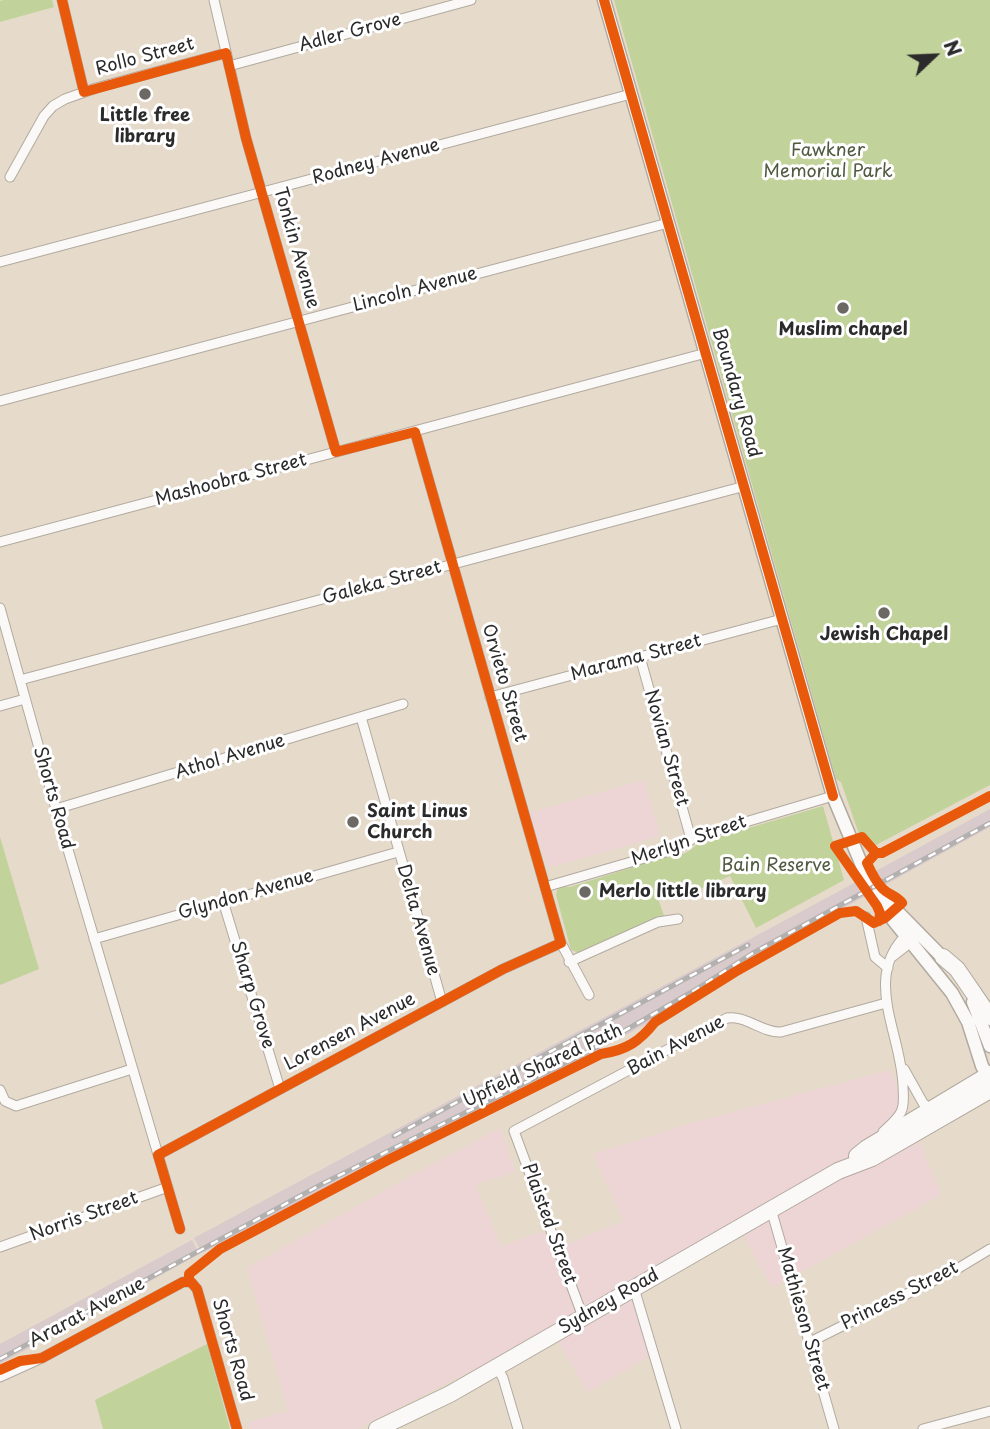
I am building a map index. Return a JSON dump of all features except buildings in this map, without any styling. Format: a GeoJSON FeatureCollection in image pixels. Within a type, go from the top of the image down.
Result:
{"type":"FeatureCollection","features":[{"type":"Feature","properties":{"kind":"highway"},"geometry":{"type":"LineString","coordinates":[[943,957],[957,969],[990,1017]]}},
{"type":"Feature","properties":{"kind":"highway","name":"Sydney Road"},"geometry":{"type":"LineString","coordinates":[[838,1171],[867,1148],[989,1080]]}},
{"type":"Feature","properties":{"kind":"highway","name":"Sydney Road"},"geometry":{"type":"LineString","coordinates":[[377,1429],[450,1394],[838,1171],[872,1158],[989,1080]]}},
{"type":"Feature","properties":{"kind":"main road","name":"Boundary Road"},"geometry":{"type":"LineString","coordinates":[[604,0],[833,796],[880,903],[913,935],[943,957],[961,979],[972,999],[990,1046]]}},
{"type":"Feature","properties":{"kind":"main road","name":"Boundary Road"},"geometry":{"type":"LineString","coordinates":[[913,935],[961,1007],[989,1080]]}},
{"type":"Feature","properties":{"kind":"street","name":"Rollo Street"},"geometry":{"type":"LineString","coordinates":[[62,0],[84,92]]}},
{"type":"Feature","properties":{"kind":"street","name":"Tonkin Avenue"},"geometry":{"type":"LineString","coordinates":[[214,0],[262,192],[335,452]]}},
{"type":"Feature","properties":{"kind":"street","name":"Adler Grove"},"geometry":{"type":"LineString","coordinates":[[229,66],[470,0]]}},
{"type":"Feature","properties":{"kind":"street","name":"Rollo Street"},"geometry":{"type":"LineString","coordinates":[[10,177],[49,109],[65,99],[226,53]]}},
{"type":"Feature","properties":{"kind":"street","name":"Rodney Avenue"},"geometry":{"type":"LineString","coordinates":[[0,262],[631,94]]}},
{"type":"Feature","properties":{"kind":"street","name":"Lincoln Avenue"},"geometry":{"type":"LineString","coordinates":[[0,401],[668,223]]}},
{"type":"Feature","properties":{"kind":"street","name":"Mashoobra Street"},"geometry":{"type":"LineString","coordinates":[[0,542],[706,353]]}},
{"type":"Feature","properties":{"kind":"street","name":"Orvieto Street"},"geometry":{"type":"LineString","coordinates":[[415,432],[561,943],[589,995]]}},
{"type":"Feature","properties":{"kind":"street","name":"Galeka Street"},"geometry":{"type":"LineString","coordinates":[[20,680],[745,486]]}},
{"type":"Feature","properties":{"kind":"street","name":"Shorts Road"},"geometry":{"type":"LineString","coordinates":[[0,608],[56,809],[180,1229]]}},
{"type":"Feature","properties":{"kind":"street","name":"Marama Street"},"geometry":{"type":"LineString","coordinates":[[490,697],[782,619]]}},
{"type":"Feature","properties":{"kind":"street","name":"Novian Street"},"geometry":{"type":"LineString","coordinates":[[640,657],[691,839]]}},
{"type":"Feature","properties":{"kind":"street"},"geometry":{"type":"LineString","coordinates":[[0,706],[25,699]]}},
{"type":"Feature","properties":{"kind":"street","name":"Athol Avenue"},"geometry":{"type":"LineString","coordinates":[[56,809],[403,704]]}},
{"type":"Feature","properties":{"kind":"street","name":"Delta Avenue"},"geometry":{"type":"LineString","coordinates":[[361,717],[442,1002]]}},
{"type":"Feature","properties":{"kind":"street","name":"Merlyn Street"},"geometry":{"type":"LineString","coordinates":[[545,887],[678,848],[691,839],[714,830],[833,796]]}},
{"type":"Feature","properties":{"kind":"street","name":"Glyndon Avenue"},"geometry":{"type":"LineString","coordinates":[[94,939],[398,852]]}},
{"type":"Feature","properties":{"kind":"street","name":"Sharp Grove"},"geometry":{"type":"LineString","coordinates":[[223,901],[280,1089]]}},
{"type":"Feature","properties":{"kind":"street"},"geometry":{"type":"LineString","coordinates":[[866,917],[876,960],[888,968]]}},
{"type":"Feature","properties":{"kind":"street"},"geometry":{"type":"LineString","coordinates":[[569,962],[658,922],[678,919]]}},
{"type":"Feature","properties":{"kind":"street"},"geometry":{"type":"LineString","coordinates":[[913,935],[892,957],[884,982],[886,1003],[902,1064],[923,1104],[931,1110]]}},
{"type":"Feature","properties":{"kind":"street","name":"Lorensen Avenue"},"geometry":{"type":"LineString","coordinates":[[158,1155],[442,1002],[561,943]]}},
{"type":"Feature","properties":{"kind":"street"},"geometry":{"type":"LineString","coordinates":[[873,948],[892,957]]}},
{"type":"Feature","properties":{"kind":"street","name":"Bain Avenue"},"geometry":{"type":"LineString","coordinates":[[514,1131],[727,1018],[738,1017],[776,1033],[886,1003]]}},
{"type":"Feature","properties":{"kind":"street"},"geometry":{"type":"LineString","coordinates":[[867,1148],[896,1120],[902,1109],[902,1064]]}},
{"type":"Feature","properties":{"kind":"street"},"geometry":{"type":"LineString","coordinates":[[0,1090],[5,1101],[16,1106],[132,1069]]}},
{"type":"Feature","properties":{"kind":"street","name":"Plaisted Street"},"geometry":{"type":"LineString","coordinates":[[514,1131],[583,1317]]}},
{"type":"Feature","properties":{"kind":"street","name":"Norris Street"},"geometry":{"type":"LineString","coordinates":[[0,1247],[168,1187]]}},
{"type":"Feature","properties":{"kind":"street","name":"Mathieson Street"},"geometry":{"type":"LineString","coordinates":[[771,1209],[834,1429]]}},
{"type":"Feature","properties":{"kind":"street","name":"Princess Street"},"geometry":{"type":"LineString","coordinates":[[810,1342],[957,1269],[990,1249]]}},
{"type":"Feature","properties":{"kind":"street","name":"Ararat Avenue"},"geometry":{"type":"LineString","coordinates":[[0,1377],[42,1358],[183,1282],[191,1282]]}},
{"type":"Feature","properties":{"kind":"street","name":"Shorts Road"},"geometry":{"type":"LineString","coordinates":[[191,1282],[197,1289],[237,1429]]}},
{"type":"Feature","properties":{"kind":"street"},"geometry":{"type":"LineString","coordinates":[[634,1288],[676,1429]]}},
{"type":"Feature","properties":{"kind":"street"},"geometry":{"type":"LineString","coordinates":[[497,1367],[504,1381],[518,1429]]}},
{"type":"Feature","properties":{"kind":"street"},"geometry":{"type":"LineString","coordinates":[[923,1429],[990,1411]]}},
{"type":"Feature","properties":{"kind":"shaded area"},"geometry":{"type":"Polygon","coordinates":[[[644,780],[660,836],[548,868],[528,813],[644,780]]]}},
{"type":"Feature","properties":{"kind":"shaded area"},"geometry":{"type":"Polygon","coordinates":[[[990,809],[990,827],[883,886],[874,872],[990,809]]]}},
{"type":"Feature","properties":{"kind":"shaded area"},"geometry":{"type":"Polygon","coordinates":[[[858,881],[867,895],[735,968],[646,1024],[545,1079],[202,1253],[194,1238],[858,881]]]}},
{"type":"Feature","properties":{"kind":"shaded area"},"geometry":{"type":"Polygon","coordinates":[[[890,1070],[941,1195],[772,1288],[736,1222],[629,1285],[651,1355],[588,1392],[551,1330],[357,1429],[250,1429],[248,1422],[288,1411],[247,1268],[409,1177],[500,1128],[515,1172],[475,1185],[501,1246],[541,1232],[567,1244],[624,1221],[593,1154],[691,1123],[890,1070]]]}},
{"type":"Feature","properties":{"kind":"shaded area"},"geometry":{"type":"Polygon","coordinates":[[[192,1240],[199,1254],[0,1364],[0,1344],[192,1240]]]}},
{"type":"Feature","properties":{"kind":"green space"},"geometry":{"type":"Polygon","coordinates":[[[52,0],[54,7],[0,22],[0,1],[52,0]]]}},
{"type":"Feature","properties":{"kind":"green space","name":"Fawkner Memorial Park"},"geometry":{"type":"Polygon","coordinates":[[[614,0],[990,0],[990,785],[874,846],[868,836],[859,834],[841,782],[836,779],[614,0]]]}},
{"type":"Feature","properties":{"kind":"green space","name":"Bain Reserve"},"geometry":{"type":"Polygon","coordinates":[[[823,806],[844,880],[756,928],[730,876],[684,896],[676,882],[655,890],[664,916],[585,952],[571,950],[556,895],[558,887],[570,887],[668,856],[681,855],[698,843],[823,806]]]}},
{"type":"Feature","properties":{"kind":"green space"},"geometry":{"type":"Polygon","coordinates":[[[0,837],[39,969],[0,985],[0,837]]]}},
{"type":"Feature","properties":{"kind":"green space"},"geometry":{"type":"Polygon","coordinates":[[[207,1344],[230,1429],[103,1429],[95,1400],[207,1344]]]}},
{"type":"Feature","properties":{"kind":"railway"},"geometry":{"type":"LineString","coordinates":[[0,1359],[324,1183],[593,1049],[753,953],[990,823]]}},
{"type":"Feature","properties":{"kind":"railway"},"geometry":{"type":"LineString","coordinates":[[394,1136],[748,945]]}},
{"type":"Feature","properties":{"kind":"cycle path"},"geometry":{"type":"LineString","coordinates":[[62,0],[84,92],[226,53],[246,138],[336,452],[415,432],[561,943],[503,969],[158,1155],[180,1229]]}},
{"type":"Feature","properties":{"kind":"cycle path"},"geometry":{"type":"LineString","coordinates":[[604,0],[833,796]]}},
{"type":"Feature","properties":{"kind":"cycle path"},"geometry":{"type":"LineString","coordinates":[[876,853],[882,853],[990,796]]}},
{"type":"Feature","properties":{"kind":"cycle path"},"geometry":{"type":"LineString","coordinates":[[876,853],[862,837],[835,846],[877,906],[879,921]]}},
{"type":"Feature","properties":{"kind":"cycle path","name":"Upfield Shared Path"},"geometry":{"type":"LineString","coordinates":[[189,1281],[189,1274],[220,1249],[386,1161],[601,1054],[632,1044],[655,1022],[735,972],[840,913],[856,911],[874,923],[885,918],[902,903],[883,889],[872,873],[867,863],[876,853]]}},
{"type":"Feature","properties":{"kind":"cycle path"},"geometry":{"type":"LineString","coordinates":[[0,1370],[20,1361],[42,1358],[183,1282],[191,1282],[197,1289],[237,1429]]}},
{"type":"Feature","properties":{"kind":"place","name":"Little free library"},"geometry":{"type":"Point","coordinates":[145,94]}},
{"type":"Feature","properties":{"kind":"place","name":"Muslim chapel"},"geometry":{"type":"Point","coordinates":[843,308]}},
{"type":"Feature","properties":{"kind":"place","name":"Jewish Chapel"},"geometry":{"type":"Point","coordinates":[884,613]}},
{"type":"Feature","properties":{"kind":"place","name":"Saint Linus Church"},"geometry":{"type":"Point","coordinates":[353,822]}},
{"type":"Feature","properties":{"kind":"place","name":"Merlo little library"},"geometry":{"type":"Point","coordinates":[585,892]}}]}
